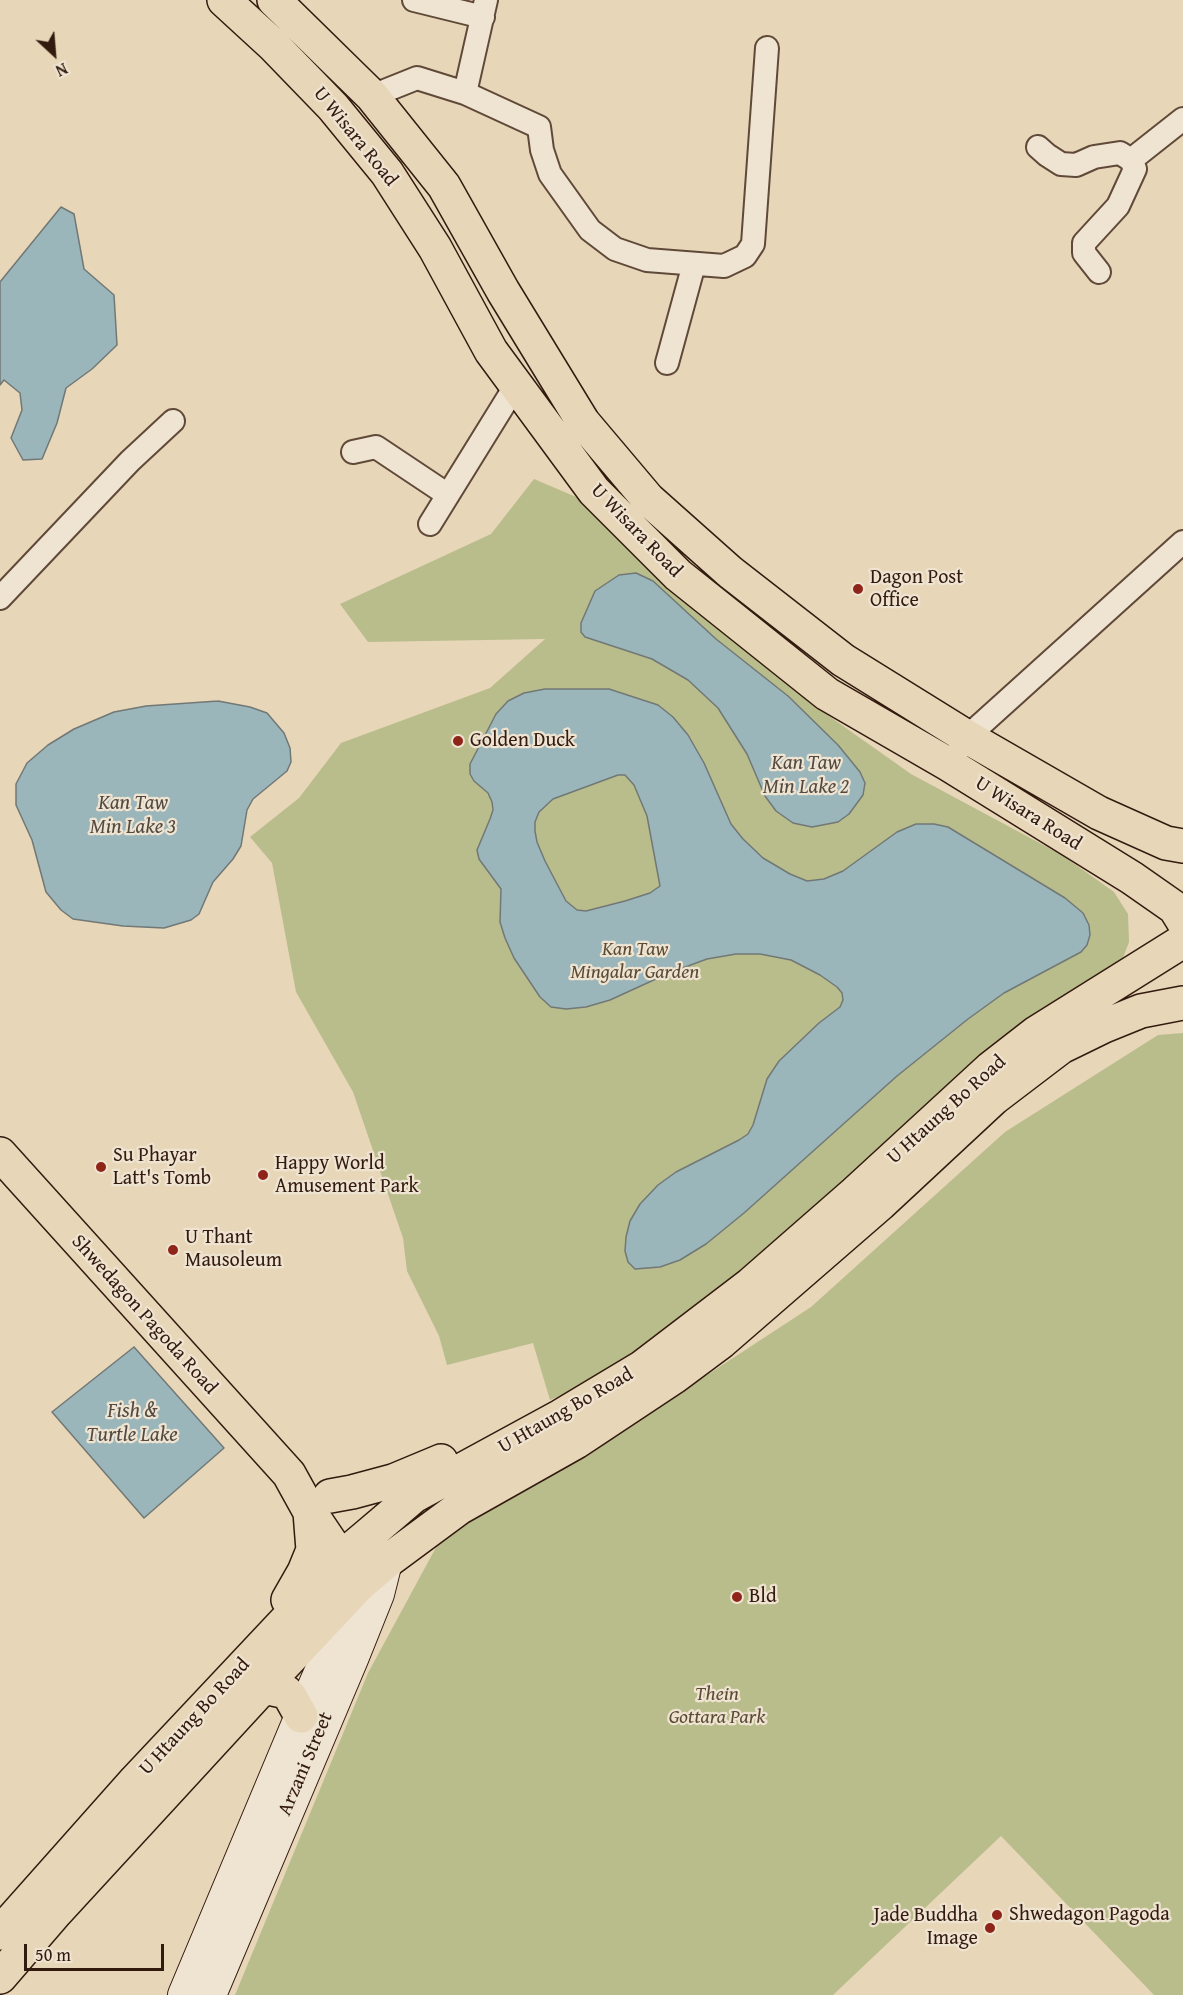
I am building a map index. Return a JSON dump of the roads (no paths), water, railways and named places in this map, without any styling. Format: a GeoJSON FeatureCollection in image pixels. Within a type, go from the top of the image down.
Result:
{"type":"FeatureCollection","features":[{"type":"Feature","properties":{"kind":"main road","name":"U Wisara Road"},"geometry":{"type":"LineString","coordinates":[[224,0],[333,106],[387,173],[435,248],[490,351],[594,491],[678,575],[827,694],[948,764],[1132,878],[1175,908],[1183,921]]}},
{"type":"Feature","properties":{"kind":"main road","name":"U Wisara Road"},"geometry":{"type":"LineString","coordinates":[[274,0],[376,101],[444,186],[503,291],[583,422],[648,499],[730,572],[843,660],[967,737],[1098,813],[1166,843],[1183,846]]}},
{"type":"Feature","properties":{"kind":"main road"},"geometry":{"type":"LineString","coordinates":[[351,129],[376,101]]}},
{"type":"Feature","properties":{"kind":"main road"},"geometry":{"type":"LineString","coordinates":[[509,376],[536,345]]}},
{"type":"Feature","properties":{"kind":"main road"},"geometry":{"type":"LineString","coordinates":[[639,536],[662,511]]}},
{"type":"Feature","properties":{"kind":"main road","name":"U Htaung Bo Road"},"geometry":{"type":"LineString","coordinates":[[0,1933],[136,1780],[310,1595],[342,1557],[414,1496],[561,1416],[641,1368],[751,1284],[855,1193],[991,1068],[1036,1033],[1183,941]]}},
{"type":"Feature","properties":{"kind":"main road","name":"U Htaung Bo Road"},"geometry":{"type":"LineString","coordinates":[[0,1977],[56,1912],[262,1687],[359,1585],[386,1562],[459,1508],[576,1442],[674,1377],[721,1342],[880,1204],[994,1098],[1061,1047],[1141,1011],[1183,1003]]}},
{"type":"Feature","properties":{"kind":"main road","name":"Shwedagon Pagoda Road"},"geometry":{"type":"LineString","coordinates":[[0,1154],[290,1474],[320,1504],[367,1536]]}},
{"type":"Feature","properties":{"kind":"main road"},"geometry":{"type":"LineString","coordinates":[[255,1653],[304,1572],[313,1550],[320,1504],[393,1481],[487,1441],[641,1368]]}},
{"type":"Feature","properties":{"kind":"main road","name":"Shwedagon Pagoda Road"},"geometry":{"type":"LineString","coordinates":[[320,1504],[342,1557],[359,1585]]}},
{"type":"Feature","properties":{"kind":"main road"},"geometry":{"type":"LineString","coordinates":[[367,1536],[386,1562]]}},
{"type":"Feature","properties":{"kind":"main road","name":"Arzani Street"},"geometry":{"type":"LineString","coordinates":[[210,1995],[352,1659],[378,1594],[386,1562]]}},
{"type":"Feature","properties":{"kind":"main road","name":"Arzani Street"},"geometry":{"type":"LineString","coordinates":[[184,1995],[301,1716],[359,1585]]}},
{"type":"Feature","properties":{"kind":"main road"},"geometry":{"type":"LineString","coordinates":[[262,1687],[286,1692],[301,1716]]}},
{"type":"Feature","properties":{"kind":"street"},"geometry":{"type":"LineString","coordinates":[[414,0],[485,8],[465,93]]}},
{"type":"Feature","properties":{"kind":"street"},"geometry":{"type":"LineString","coordinates":[[376,101],[417,78],[465,93],[539,127],[542,150],[550,174],[590,230],[607,243],[615,249],[647,260],[724,266],[745,256],[753,244],[767,48]]}},
{"type":"Feature","properties":{"kind":"street"},"geometry":{"type":"LineString","coordinates":[[1131,160],[1183,119]]}},
{"type":"Feature","properties":{"kind":"street"},"geometry":{"type":"LineString","coordinates":[[1038,147],[1061,164],[1076,165],[1120,153],[1131,160],[1135,169],[1118,206],[1084,243],[1084,253],[1098,272]]}},
{"type":"Feature","properties":{"kind":"street"},"geometry":{"type":"LineString","coordinates":[[667,363],[694,264]]}},
{"type":"Feature","properties":{"kind":"street"},"geometry":{"type":"LineString","coordinates":[[430,524],[448,495],[509,376]]}},
{"type":"Feature","properties":{"kind":"street"},"geometry":{"type":"LineString","coordinates":[[0,598],[130,461],[172,421]]}},
{"type":"Feature","properties":{"kind":"street"},"geometry":{"type":"LineString","coordinates":[[353,452],[376,447],[448,495]]}},
{"type":"Feature","properties":{"kind":"street"},"geometry":{"type":"LineString","coordinates":[[948,764],[967,737],[1183,542]]}},
{"type":"Feature","properties":{"kind":"water"},"geometry":{"type":"Polygon","coordinates":[[[61,207],[74,214],[84,269],[114,295],[117,345],[92,369],[66,388],[57,423],[42,459],[23,460],[11,438],[22,410],[20,393],[4,380],[0,385],[0,282],[61,207]]]}},
{"type":"Feature","properties":{"kind":"water","name":"Kan Taw Min Lake 2"},"geometry":{"type":"Polygon","coordinates":[[[636,573],[653,581],[716,639],[788,696],[838,745],[860,772],[865,783],[863,795],[849,814],[838,822],[812,827],[793,823],[776,811],[765,796],[747,754],[718,708],[688,680],[652,659],[585,637],[581,632],[581,623],[595,591],[619,575],[636,573]]]}},
{"type":"Feature","properties":{"kind":"water"},"geometry":{"type":"Polygon","coordinates":[[[545,689],[609,689],[658,705],[673,717],[688,735],[704,763],[731,824],[763,858],[790,874],[807,881],[824,879],[843,871],[897,832],[916,824],[948,827],[1065,898],[1083,913],[1089,925],[1090,935],[1087,945],[1081,952],[1004,993],[968,1019],[897,1076],[744,1213],[706,1244],[680,1260],[660,1267],[635,1269],[628,1262],[625,1251],[626,1237],[630,1221],[640,1204],[658,1185],[676,1172],[748,1134],[767,1079],[779,1061],[819,1023],[840,1007],[843,1000],[842,993],[820,975],[791,960],[760,954],[736,954],[707,959],[669,973],[610,1000],[586,1007],[566,1009],[551,1007],[540,997],[514,958],[505,938],[500,922],[501,889],[479,859],[477,850],[493,810],[488,793],[474,781],[470,774],[470,764],[496,714],[508,701],[524,693],[545,689]],[[618,775],[553,799],[539,812],[535,822],[537,842],[545,861],[566,901],[577,910],[586,911],[625,901],[650,893],[660,886],[647,816],[634,785],[625,775],[618,775]]]}},
{"type":"Feature","properties":{"kind":"water","name":"Kan Taw Min Lake 3"},"geometry":{"type":"Polygon","coordinates":[[[218,701],[267,713],[284,733],[290,748],[291,762],[287,771],[253,799],[247,810],[241,846],[213,882],[199,914],[191,920],[164,928],[123,926],[73,919],[61,910],[46,892],[32,840],[16,805],[16,784],[27,763],[48,745],[74,729],[114,712],[146,706],[218,701]]]}},
{"type":"Feature","properties":{"kind":"water","name":"Fish & Turtle Lake"},"geometry":{"type":"Polygon","coordinates":[[[134,1347],[224,1448],[144,1518],[52,1412],[134,1347]]]}},
{"type":"Feature","properties":{"kind":"place","name":"Dagon Post Office"},"geometry":{"type":"Point","coordinates":[858,589]}},
{"type":"Feature","properties":{"kind":"place","name":"Golden Duck"},"geometry":{"type":"Point","coordinates":[458,741]}},
{"type":"Feature","properties":{"kind":"place","name":"Su Phayar Latt's Tomb"},"geometry":{"type":"Point","coordinates":[101,1167]}},
{"type":"Feature","properties":{"kind":"place","name":"Happy World Amusement Park"},"geometry":{"type":"Point","coordinates":[263,1175]}},
{"type":"Feature","properties":{"kind":"place","name":"U Thant Mausoleum"},"geometry":{"type":"Point","coordinates":[173,1250]}},
{"type":"Feature","properties":{"kind":"place","name":"Bld"},"geometry":{"type":"Point","coordinates":[737,1597]}},
{"type":"Feature","properties":{"kind":"place","name":"Shwedagon Pagoda"},"geometry":{"type":"Point","coordinates":[997,1915]}},
{"type":"Feature","properties":{"kind":"place","name":"Jade Buddha Image"},"geometry":{"type":"Point","coordinates":[990,1928]}},
{"type":"Feature","properties":{"kind":"park label","name":"Kan Taw Mingalar Garden"},"geometry":{"type":"Point","coordinates":[635,962]}},
{"type":"Feature","properties":{"kind":"park label","name":"Thein Gottara Park"},"geometry":{"type":"Point","coordinates":[717,1706]}}]}
